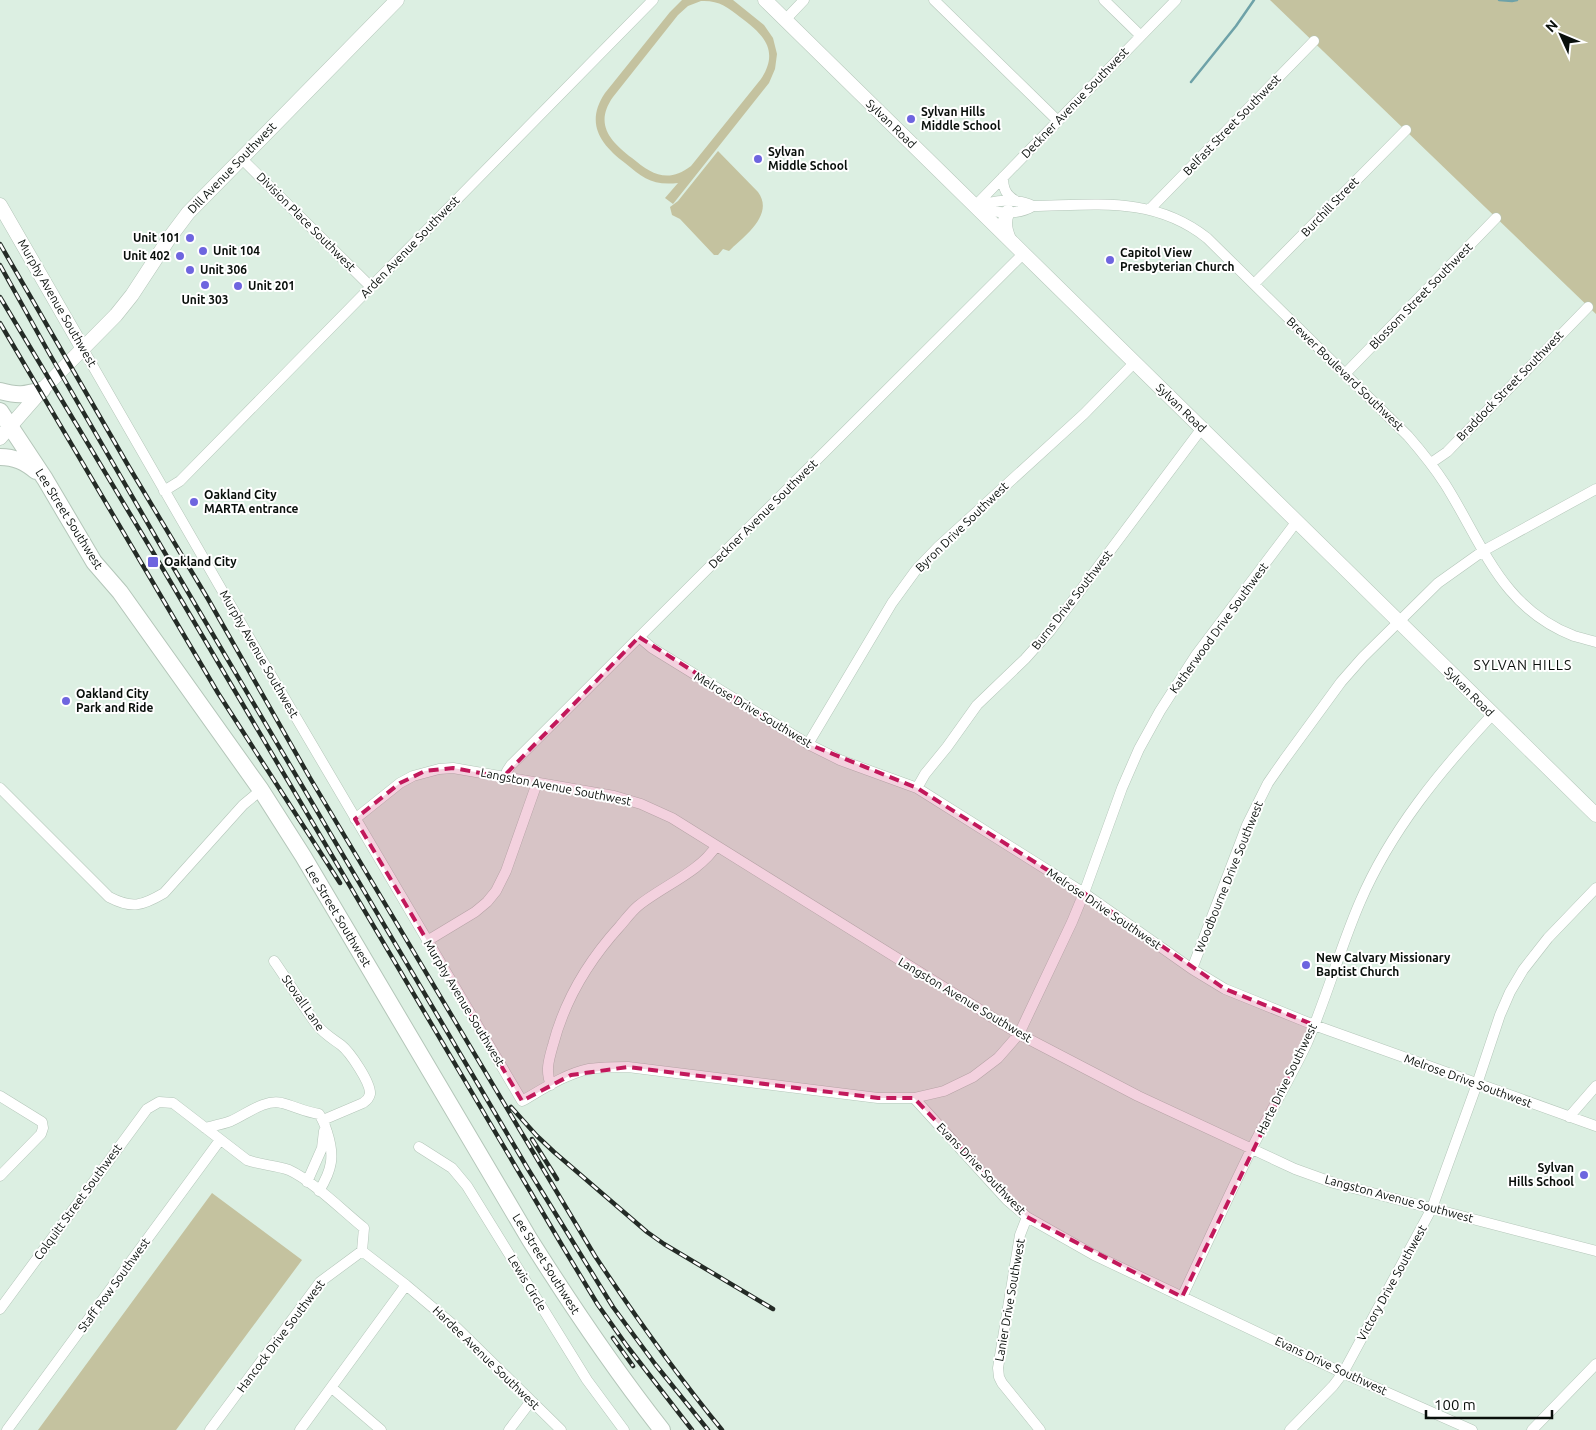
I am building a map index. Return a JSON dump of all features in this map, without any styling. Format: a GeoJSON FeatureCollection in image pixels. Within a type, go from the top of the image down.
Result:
{"type":"FeatureCollection","features":[{"type":"Feature","properties":{"kind":"main road","name":"Dill Avenue Southwest"},"geometry":{"type":"LineString","coordinates":[[5,432],[132,295],[188,213],[397,0]]}},
{"type":"Feature","properties":{"kind":"main road","name":"Sylvan Road"},"geometry":{"type":"LineString","coordinates":[[765,0],[1596,816]]}},
{"type":"Feature","properties":{"kind":"main road","name":"Murphy Avenue Southwest"},"geometry":{"type":"LineString","coordinates":[[0,205],[83,349]]}},
{"type":"Feature","properties":{"kind":"main road"},"geometry":{"type":"LineString","coordinates":[[1009,239],[1005,219],[1012,206]]}},
{"type":"Feature","properties":{"kind":"main road"},"geometry":{"type":"LineString","coordinates":[[0,391],[17,395],[42,390]]}},
{"type":"Feature","properties":{"kind":"main road","name":"Lee Street Southwest"},"geometry":{"type":"LineString","coordinates":[[0,411],[5,432],[45,479],[94,562],[120,592],[261,790],[303,856],[565,1297],[603,1352],[662,1430]]}},
{"type":"Feature","properties":{"kind":"main road"},"geometry":{"type":"LineString","coordinates":[[0,458],[11,457],[19,460],[30,466],[45,479]]}},
{"type":"Feature","properties":{"kind":"street","name":"Arden Avenue Southwest"},"geometry":{"type":"LineString","coordinates":[[164,491],[180,481],[653,0]]}},
{"type":"Feature","properties":{"kind":"street"},"geometry":{"type":"LineString","coordinates":[[785,20],[804,0]]}},
{"type":"Feature","properties":{"kind":"street"},"geometry":{"type":"LineString","coordinates":[[934,0],[1058,121]]}},
{"type":"Feature","properties":{"kind":"street"},"geometry":{"type":"LineString","coordinates":[[1104,0],[1141,36]]}},
{"type":"Feature","properties":{"kind":"street","name":"Deckner Avenue Southwest"},"geometry":{"type":"LineString","coordinates":[[975,206],[1176,0]]}},
{"type":"Feature","properties":{"kind":"street","name":"Belfast Street Southwest"},"geometry":{"type":"LineString","coordinates":[[1150,209],[1314,41]]}},
{"type":"Feature","properties":{"kind":"street","name":"Burchill Street"},"geometry":{"type":"LineString","coordinates":[[1254,284],[1406,130]]}},
{"type":"Feature","properties":{"kind":"street","name":"Division Place Southwest"},"geometry":{"type":"LineString","coordinates":[[241,158],[371,287]]}},
{"type":"Feature","properties":{"kind":"street"},"geometry":{"type":"LineString","coordinates":[[1003,177],[1005,191],[1012,206]]}},
{"type":"Feature","properties":{"kind":"street","name":"Brewer Boulevard Southwest"},"geometry":{"type":"LineString","coordinates":[[975,206],[993,212],[1012,206],[1026,210],[1033,206],[1118,205],[1150,209],[1177,218],[1197,231],[1254,284],[1408,436],[1431,463],[1446,486],[1500,580],[1521,603],[1546,622],[1574,636],[1596,642]]}},
{"type":"Feature","properties":{"kind":"street","name":"Blossom Street Southwest"},"geometry":{"type":"LineString","coordinates":[[1345,374],[1496,218]]}},
{"type":"Feature","properties":{"kind":"street","name":"Deckner Avenue Southwest"},"geometry":{"type":"LineString","coordinates":[[506,777],[511,765],[1024,253]]}},
{"type":"Feature","properties":{"kind":"street","name":"Braddock Street Southwest"},"geometry":{"type":"LineString","coordinates":[[1431,463],[1447,452],[1588,307]]}},
{"type":"Feature","properties":{"kind":"street","name":"Murphy Avenue Southwest"},"geometry":{"type":"LineString","coordinates":[[83,349],[355,819],[522,1101],[550,1086]]}},
{"type":"Feature","properties":{"kind":"street","name":"Byron Drive Southwest"},"geometry":{"type":"LineString","coordinates":[[808,744],[892,603],[916,570],[938,547],[1084,414],[1135,362]]}},
{"type":"Feature","properties":{"kind":"street","name":"Burns Drive Southwest"},"geometry":{"type":"LineString","coordinates":[[917,788],[925,774],[977,705],[1025,660],[1050,631],[1202,428]]}},
{"type":"Feature","properties":{"kind":"street","name":"Woodbourne Drive Southwest"},"geometry":{"type":"LineString","coordinates":[[1192,970],[1247,825],[1268,783],[1341,682],[1398,621],[1438,583],[1483,551],[1596,489]]}},
{"type":"Feature","properties":{"kind":"street","name":"Katherwood Drive Southwest"},"geometry":{"type":"LineString","coordinates":[[914,1098],[944,1091],[973,1077],[998,1058],[1019,1034],[1072,922],[1122,788],[1160,712],[1196,656],[1297,521]]}},
{"type":"Feature","properties":{"kind":"street","name":"Melrose Drive Southwest"},"geometry":{"type":"LineString","coordinates":[[639,637],[652,648],[808,744],[840,760],[917,788],[1084,893],[1192,970],[1225,989],[1314,1025],[1596,1126]]}},
{"type":"Feature","properties":{"kind":"street","name":"Harte Drive Southwest"},"geometry":{"type":"LineString","coordinates":[[1182,1297],[1251,1150],[1306,1044],[1360,902],[1385,852],[1404,821],[1436,779],[1493,714]]}},
{"type":"Feature","properties":{"kind":"street","name":"Langston Avenue Southwest"},"geometry":{"type":"LineString","coordinates":[[355,819],[400,783],[425,771],[453,768],[614,796],[641,804],[672,818],[1019,1034],[1138,1096],[1251,1150],[1295,1169],[1370,1194],[1432,1208],[1596,1252]]}},
{"type":"Feature","properties":{"kind":"street"},"geometry":{"type":"LineString","coordinates":[[427,941],[475,912],[487,902],[496,890],[506,871],[537,783]]}},
{"type":"Feature","properties":{"kind":"street"},"geometry":{"type":"LineString","coordinates":[[0,788],[109,897],[132,905],[140,905],[151,901],[164,893],[243,805],[261,790]]}},
{"type":"Feature","properties":{"kind":"street"},"geometry":{"type":"LineString","coordinates":[[716,846],[707,859],[638,906],[592,960],[572,993],[557,1029],[547,1068],[550,1086],[571,1075],[587,1070],[603,1067],[628,1067],[878,1098],[914,1098]]}},
{"type":"Feature","properties":{"kind":"street","name":"Victory Drive Southwest"},"geometry":{"type":"LineString","coordinates":[[1290,1430],[1333,1386],[1343,1373],[1432,1208],[1500,1015],[1510,992],[1523,970],[1548,938],[1596,888]]}},
{"type":"Feature","properties":{"kind":"street","name":"Stovall Lane"},"geometry":{"type":"LineString","coordinates":[[274,961],[319,1027],[350,1055],[366,1081],[370,1093],[368,1100],[363,1103],[323,1120]]}},
{"type":"Feature","properties":{"kind":"street"},"geometry":{"type":"LineString","coordinates":[[1569,1117],[1596,1086]]}},
{"type":"Feature","properties":{"kind":"street"},"geometry":{"type":"LineString","coordinates":[[0,1096],[42,1122],[44,1128],[41,1134],[0,1176]]}},
{"type":"Feature","properties":{"kind":"street","name":"Evans Drive Southwest"},"geometry":{"type":"LineString","coordinates":[[914,1098],[1008,1200],[1027,1217],[1094,1255],[1343,1373],[1472,1430]]}},
{"type":"Feature","properties":{"kind":"street","name":"Colquitt Street Southwest"},"geometry":{"type":"LineString","coordinates":[[0,1309],[147,1109],[153,1104],[162,1102],[173,1104],[205,1128]]}},
{"type":"Feature","properties":{"kind":"street"},"geometry":{"type":"LineString","coordinates":[[205,1128],[229,1122],[261,1105],[270,1103],[281,1103],[303,1111],[319,1114],[323,1120],[331,1145],[332,1160],[327,1178],[319,1191]]}},
{"type":"Feature","properties":{"kind":"street"},"geometry":{"type":"LineString","coordinates":[[307,1182],[322,1148],[324,1137],[323,1120]]}},
{"type":"Feature","properties":{"kind":"street"},"geometry":{"type":"LineString","coordinates":[[205,1128],[247,1160],[290,1171],[319,1191],[364,1228],[362,1251]]}},
{"type":"Feature","properties":{"kind":"street","name":"Staff Row Southwest"},"geometry":{"type":"LineString","coordinates":[[7,1430],[220,1140]]}},
{"type":"Feature","properties":{"kind":"street","name":"Lewis Circle"},"geometry":{"type":"LineString","coordinates":[[419,1147],[452,1168],[467,1186],[587,1380],[624,1430]]}},
{"type":"Feature","properties":{"kind":"street","name":"Lanier Drive Southwest"},"geometry":{"type":"LineString","coordinates":[[1027,1217],[1020,1235],[998,1368],[1002,1383],[1040,1430]]}},
{"type":"Feature","properties":{"kind":"street","name":"Hardee Avenue Southwest"},"geometry":{"type":"LineString","coordinates":[[362,1251],[457,1328],[560,1430]]}},
{"type":"Feature","properties":{"kind":"street","name":"Hancock Drive Southwest"},"geometry":{"type":"LineString","coordinates":[[210,1430],[320,1282],[362,1251]]}},
{"type":"Feature","properties":{"kind":"street"},"geometry":{"type":"LineString","coordinates":[[300,1430],[406,1285]]}},
{"type":"Feature","properties":{"kind":"street"},"geometry":{"type":"LineString","coordinates":[[1532,1430],[1595,1366]]}},
{"type":"Feature","properties":{"kind":"street"},"geometry":{"type":"LineString","coordinates":[[332,1388],[382,1430]]}},
{"type":"Feature","properties":{"kind":"street"},"geometry":{"type":"LineString","coordinates":[[509,1430],[531,1401]]}},
{"type":"Feature","properties":{"kind":"highlighted area"},"geometry":{"type":"Polygon","coordinates":[[[639,637],[808,744],[917,788],[1084,893],[1225,989],[1314,1025],[1182,1297],[1027,1217],[914,1098],[878,1098],[628,1067],[571,1075],[522,1101],[355,819],[400,783],[425,771],[453,768],[503,777],[639,637]]]}},
{"type":"Feature","properties":{"kind":"shaded area"},"geometry":{"type":"Polygon","coordinates":[[[682,0],[733,0],[764,25],[773,38],[777,54],[775,69],[769,83],[673,204],[665,198],[678,183],[655,182],[637,173],[616,156],[602,140],[596,123],[599,104],[605,93],[670,12],[682,0]],[[701,1],[688,6],[678,15],[607,107],[605,124],[611,138],[639,164],[660,175],[675,175],[691,166],[761,79],[769,59],[769,51],[766,44],[756,30],[727,7],[701,1]]]}},
{"type":"Feature","properties":{"kind":"shaded area"},"geometry":{"type":"Polygon","coordinates":[[[1270,0],[1596,0],[1596,314],[1270,0]]]}},
{"type":"Feature","properties":{"kind":"shaded area"},"geometry":{"type":"Polygon","coordinates":[[[718,151],[758,192],[763,209],[755,225],[742,239],[729,251],[723,249],[718,255],[714,255],[680,219],[672,215],[670,207],[678,201],[718,151]]]}},
{"type":"Feature","properties":{"kind":"shaded area"},"geometry":{"type":"Polygon","coordinates":[[[212,1193],[302,1260],[176,1430],[38,1430],[212,1193]]]}},
{"type":"Feature","properties":{"kind":"waterway"},"geometry":{"type":"LineString","coordinates":[[1191,82],[1236,26],[1254,0]]}},
{"type":"Feature","properties":{"kind":"waterway"},"geometry":{"type":"LineString","coordinates":[[1499,0],[1517,0]]}},
{"type":"Feature","properties":{"kind":"railway"},"geometry":{"type":"LineString","coordinates":[[0,244],[208,599],[310,778],[595,1256],[688,1388],[722,1430]]}},
{"type":"Feature","properties":{"kind":"railway"},"geometry":{"type":"LineString","coordinates":[[0,265],[169,560],[528,1169],[613,1307],[655,1364],[708,1430]]}},
{"type":"Feature","properties":{"kind":"railway"},"geometry":{"type":"LineString","coordinates":[[0,297],[598,1305],[692,1430]]}},
{"type":"Feature","properties":{"kind":"railway"},"geometry":{"type":"LineString","coordinates":[[0,323],[218,693],[340,883]]}},
{"type":"Feature","properties":{"kind":"railway"},"geometry":{"type":"LineString","coordinates":[[511,1107],[554,1152],[647,1232],[773,1309]]}},
{"type":"Feature","properties":{"kind":"railway"},"geometry":{"type":"LineString","coordinates":[[532,1139],[557,1179]]}},
{"type":"Feature","properties":{"kind":"railway"},"geometry":{"type":"LineString","coordinates":[[613,1338],[633,1366]]}},
{"type":"Feature","properties":{"kind":"place","name":"Sylvan Hills Middle School"},"geometry":{"type":"Point","coordinates":[911,119]}},
{"type":"Feature","properties":{"kind":"place","name":"Sylvan Middle School"},"geometry":{"type":"Point","coordinates":[758,159]}},
{"type":"Feature","properties":{"kind":"place","name":"Unit 101"},"geometry":{"type":"Point","coordinates":[190,238]}},
{"type":"Feature","properties":{"kind":"place","name":"Unit 104"},"geometry":{"type":"Point","coordinates":[203,251]}},
{"type":"Feature","properties":{"kind":"place","name":"Unit 402"},"geometry":{"type":"Point","coordinates":[180,256]}},
{"type":"Feature","properties":{"kind":"place","name":"Capitol View Presbyterian Church"},"geometry":{"type":"Point","coordinates":[1110,260]}},
{"type":"Feature","properties":{"kind":"place","name":"Unit 306"},"geometry":{"type":"Point","coordinates":[190,270]}},
{"type":"Feature","properties":{"kind":"place","name":"Unit 303"},"geometry":{"type":"Point","coordinates":[205,285]}},
{"type":"Feature","properties":{"kind":"place","name":"Unit 201"},"geometry":{"type":"Point","coordinates":[238,286]}},
{"type":"Feature","properties":{"kind":"place","name":"Oakland City MARTA entrance"},"geometry":{"type":"Point","coordinates":[194,502]}},
{"type":"Feature","properties":{"kind":"place","name":"Oakland City"},"geometry":{"type":"Point","coordinates":[153,562]}},
{"type":"Feature","properties":{"kind":"place","name":"Oakland City Park and Ride"},"geometry":{"type":"Point","coordinates":[66,701]}},
{"type":"Feature","properties":{"kind":"place","name":"New Calvary Missionary Baptist Church"},"geometry":{"type":"Point","coordinates":[1306,965]}},
{"type":"Feature","properties":{"kind":"place","name":"Sylvan Hills School"},"geometry":{"type":"Point","coordinates":[1584,1175]}},
{"type":"Feature","properties":{"kind":"district","name":"SYLVAN HILLS"},"geometry":{"type":"Point","coordinates":[1523,665]}}]}
